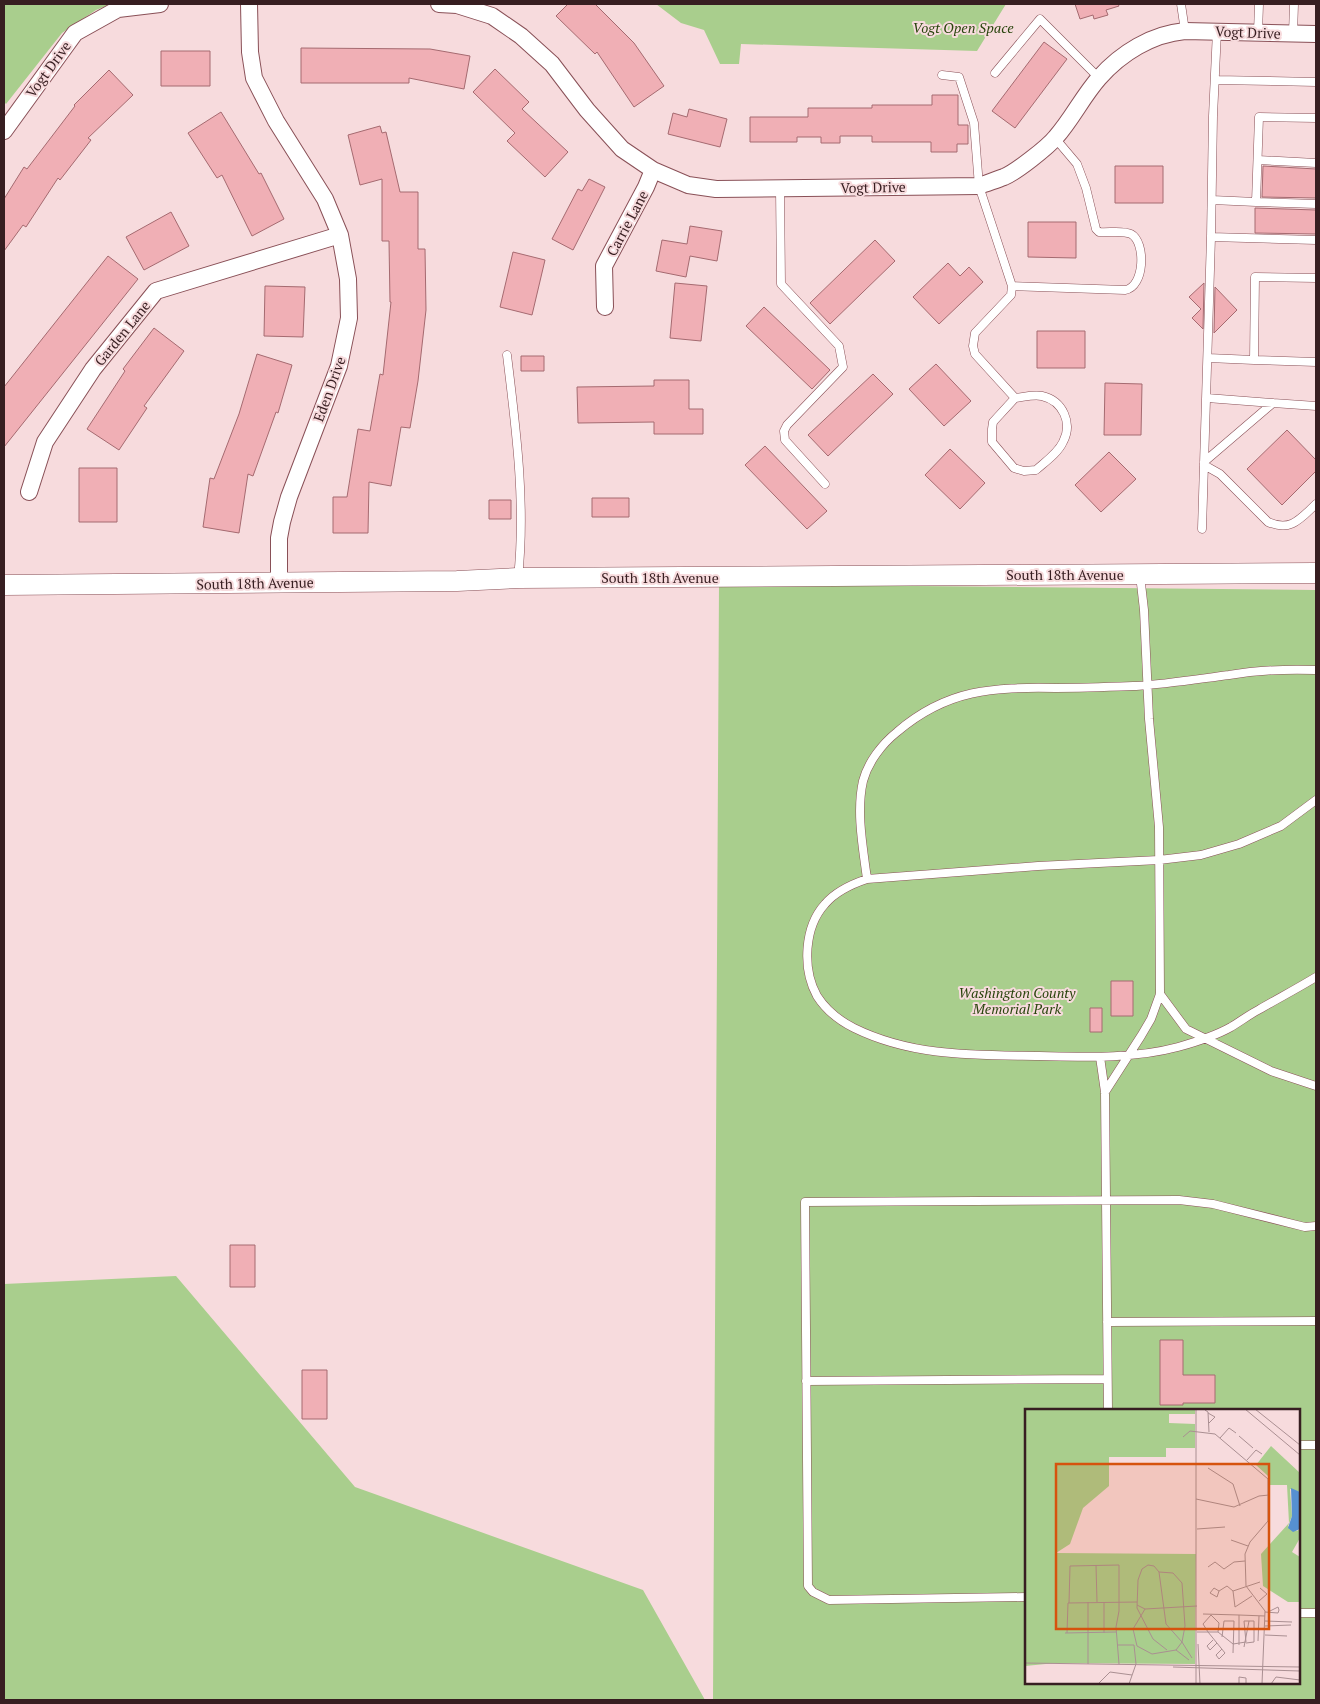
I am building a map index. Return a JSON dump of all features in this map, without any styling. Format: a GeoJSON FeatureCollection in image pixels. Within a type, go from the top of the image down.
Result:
{"type":"FeatureCollection","features":[{"type":"Feature","properties":{"kind":"street","name":"Vogt Drive"},"geometry":{"type":"LineString","coordinates":[[4,131],[75,33],[118,9],[160,4]]}},
{"type":"Feature","properties":{"kind":"street","name":"Eden Drive"},"geometry":{"type":"LineString","coordinates":[[249,4],[250,52],[254,78],[276,122],[325,199],[340,236],[348,279],[349,318],[339,366],[289,497],[282,522],[279,538],[279,582]]}},
{"type":"Feature","properties":{"kind":"street","name":"Vogt Drive"},"geometry":{"type":"LineString","coordinates":[[439,4],[457,5],[492,16],[521,36],[552,64],[587,110],[622,149],[653,170],[688,185],[716,189],[978,186],[1005,176],[1022,166],[1056,138],[1099,78],[1118,59],[1152,39],[1173,32],[1185,31],[1316,34]]}},
{"type":"Feature","properties":{"kind":"street","name":"Carrie Lane"},"geometry":{"type":"LineString","coordinates":[[605,307],[604,266],[653,170]]}},
{"type":"Feature","properties":{"kind":"street","name":"Garden Lane"},"geometry":{"type":"LineString","coordinates":[[29,492],[45,442],[93,369],[156,291],[340,236]]}},
{"type":"Feature","properties":{"kind":"street","name":"South 18th Avenue"},"geometry":{"type":"LineString","coordinates":[[4,585],[457,581],[518,578],[1316,573]]}},
{"type":"Feature","properties":{"kind":"lane"},"geometry":{"type":"LineString","coordinates":[[1181,4],[1185,31]]}},
{"type":"Feature","properties":{"kind":"lane"},"geometry":{"type":"LineString","coordinates":[[1258,32],[1259,4]]}},
{"type":"Feature","properties":{"kind":"lane"},"geometry":{"type":"LineString","coordinates":[[1294,4],[1294,34]]}},
{"type":"Feature","properties":{"kind":"lane"},"geometry":{"type":"LineString","coordinates":[[995,73],[1040,19],[1099,78]]}},
{"type":"Feature","properties":{"kind":"lane"},"geometry":{"type":"LineString","coordinates":[[1202,529],[1217,31]]}},
{"type":"Feature","properties":{"kind":"lane"},"geometry":{"type":"LineString","coordinates":[[942,76],[960,77],[974,123],[978,186],[1012,286],[1011,295],[1008,299],[975,333],[973,346],[975,354],[1015,398]]}},
{"type":"Feature","properties":{"kind":"lane"},"geometry":{"type":"LineString","coordinates":[[1216,80],[1316,82]]}},
{"type":"Feature","properties":{"kind":"lane"},"geometry":{"type":"LineString","coordinates":[[1256,202],[1259,117],[1316,118]]}},
{"type":"Feature","properties":{"kind":"lane"},"geometry":{"type":"LineString","coordinates":[[1012,286],[1125,290],[1131,289],[1140,273],[1139,245],[1135,238],[1130,233],[1100,232],[1096,229],[1086,188],[1077,164],[1056,138]]}},
{"type":"Feature","properties":{"kind":"lane"},"geometry":{"type":"LineString","coordinates":[[1258,160],[1316,163]]}},
{"type":"Feature","properties":{"kind":"lane"},"geometry":{"type":"LineString","coordinates":[[780,188],[781,284],[839,346],[842,357],[843,367],[787,424],[784,431],[785,440],[825,484]]}},
{"type":"Feature","properties":{"kind":"lane"},"geometry":{"type":"LineString","coordinates":[[1212,200],[1316,204]]}},
{"type":"Feature","properties":{"kind":"lane"},"geometry":{"type":"LineString","coordinates":[[1211,237],[1316,240]]}},
{"type":"Feature","properties":{"kind":"lane"},"geometry":{"type":"LineString","coordinates":[[1254,360],[1255,277],[1316,278]]}},
{"type":"Feature","properties":{"kind":"lane"},"geometry":{"type":"LineString","coordinates":[[507,355],[520,477],[521,542],[518,578]]}},
{"type":"Feature","properties":{"kind":"lane"},"geometry":{"type":"LineString","coordinates":[[1208,358],[1316,362]]}},
{"type":"Feature","properties":{"kind":"lane"},"geometry":{"type":"LineString","coordinates":[[1042,396],[1058,403],[1066,419],[1067,431],[1061,446],[1036,470],[1014,468],[992,442],[993,422],[1015,398],[1042,396]]}},
{"type":"Feature","properties":{"kind":"lane"},"geometry":{"type":"LineString","coordinates":[[1207,398],[1316,406]]}},
{"type":"Feature","properties":{"kind":"lane"},"geometry":{"type":"LineString","coordinates":[[1204,463],[1273,404]]}},
{"type":"Feature","properties":{"kind":"lane"},"geometry":{"type":"LineString","coordinates":[[1204,463],[1220,474],[1268,522],[1277,526],[1292,524],[1316,504]]}},
{"type":"Feature","properties":{"kind":"lane"},"geometry":{"type":"LineString","coordinates":[[1105,1092],[1151,1019],[1160,994],[1159,827],[1149,719],[1144,610],[1140,573]]}},
{"type":"Feature","properties":{"kind":"lane"},"geometry":{"type":"LineString","coordinates":[[867,879],[862,832],[861,798],[863,781],[868,766],[891,737],[917,715],[952,698],[1004,688],[1147,685],[1185,682],[1258,671],[1316,670]]}},
{"type":"Feature","properties":{"kind":"lane"},"geometry":{"type":"LineString","coordinates":[[1316,800],[1281,826],[1239,844],[1201,855],[1159,860],[1038,866],[867,879],[852,884],[825,904],[816,917],[809,935],[807,953],[812,983],[818,996],[839,1020],[874,1036],[902,1045],[945,1054],[1100,1057],[1162,1050],[1205,1038],[1231,1027],[1250,1014],[1316,977]]}},
{"type":"Feature","properties":{"kind":"lane"},"geometry":{"type":"LineString","coordinates":[[1160,994],[1186,1029],[1272,1071],[1316,1086]]}},
{"type":"Feature","properties":{"kind":"lane"},"geometry":{"type":"LineString","coordinates":[[1100,1057],[1105,1092],[1108,1409]]}},
{"type":"Feature","properties":{"kind":"lane"},"geometry":{"type":"LineString","coordinates":[[1025,1597],[829,1600],[813,1592],[808,1586],[806,1202],[1179,1200],[1213,1204],[1305,1227],[1316,1226]]}},
{"type":"Feature","properties":{"kind":"lane"},"geometry":{"type":"LineString","coordinates":[[1107,1322],[1316,1321]]}},
{"type":"Feature","properties":{"kind":"lane"},"geometry":{"type":"LineString","coordinates":[[806,1381],[1107,1379]]}},
{"type":"Feature","properties":{"kind":"lane"},"geometry":{"type":"LineString","coordinates":[[1300,1445],[1316,1445]]}},
{"type":"Feature","properties":{"kind":"lane"},"geometry":{"type":"LineString","coordinates":[[1300,1613],[1316,1613]]}},
{"type":"Feature","properties":{"kind":"green space"},"geometry":{"type":"Polygon","coordinates":[[[4,4],[111,4],[96,10],[62,33],[6,104],[4,102],[4,4]]]}},
{"type":"Feature","properties":{"kind":"green space","name":"Vogt Open Space"},"geometry":{"type":"Polygon","coordinates":[[[656,4],[1006,4],[977,51],[741,44],[739,64],[720,64],[704,30],[681,23],[656,4]]]}},
{"type":"Feature","properties":{"kind":"green space","name":"Washington County Memorial Park"},"geometry":{"type":"Polygon","coordinates":[[[719,584],[1316,590],[1316,1700],[713,1700],[719,584]]]}},
{"type":"Feature","properties":{"kind":"green space"},"geometry":{"type":"Polygon","coordinates":[[[176,1276],[355,1487],[643,1590],[705,1700],[4,1700],[4,1284],[176,1276]]]}},
{"type":"Feature","properties":{"kind":"building"},"geometry":{"type":"Polygon","coordinates":[[[568,4],[595,4],[634,43],[664,86],[634,107],[597,52],[595,54],[556,16],[568,4]]]}},
{"type":"Feature","properties":{"kind":"building"},"geometry":{"type":"Polygon","coordinates":[[[1075,4],[1118,4],[1119,6],[1106,10],[1108,15],[1094,19],[1093,15],[1080,19],[1075,4]]]}},
{"type":"Feature","properties":{"kind":"building"},"geometry":{"type":"Polygon","coordinates":[[[1044,42],[1067,59],[1015,128],[992,111],[1044,42]]]}},
{"type":"Feature","properties":{"kind":"building"},"geometry":{"type":"Polygon","coordinates":[[[301,48],[430,49],[470,56],[464,89],[409,78],[409,83],[301,83],[301,48]]]}},
{"type":"Feature","properties":{"kind":"building"},"geometry":{"type":"Polygon","coordinates":[[[161,51],[210,51],[210,86],[161,86],[161,51]]]}},
{"type":"Feature","properties":{"kind":"building"},"geometry":{"type":"Polygon","coordinates":[[[495,69],[529,102],[522,109],[568,152],[545,177],[507,141],[515,133],[473,92],[495,69]]]}},
{"type":"Feature","properties":{"kind":"building"},"geometry":{"type":"Polygon","coordinates":[[[109,70],[133,95],[88,138],[91,140],[60,180],[58,178],[26,227],[23,225],[4,251],[4,199],[24,167],[27,169],[74,105],[109,70]]]}},
{"type":"Feature","properties":{"kind":"building"},"geometry":{"type":"Polygon","coordinates":[[[932,95],[958,95],[958,125],[968,125],[968,144],[957,144],[957,152],[931,152],[931,142],[872,142],[872,136],[840,136],[840,143],[821,143],[821,137],[797,137],[797,142],[750,142],[750,117],[808,117],[808,108],[872,108],[872,105],[932,105],[932,95]]]}},
{"type":"Feature","properties":{"kind":"building"},"geometry":{"type":"Polygon","coordinates":[[[689,109],[727,119],[720,147],[668,134],[673,113],[687,117],[689,109]]]}},
{"type":"Feature","properties":{"kind":"building"},"geometry":{"type":"Polygon","coordinates":[[[221,112],[259,174],[261,173],[284,219],[252,236],[222,175],[217,178],[188,133],[221,112]]]}},
{"type":"Feature","properties":{"kind":"building"},"geometry":{"type":"Polygon","coordinates":[[[380,126],[382,133],[386,132],[400,192],[418,192],[418,249],[425,249],[426,310],[418,381],[410,428],[401,427],[391,486],[369,482],[368,533],[333,533],[333,497],[347,497],[358,429],[370,431],[380,374],[383,375],[391,302],[389,241],[382,241],[382,179],[360,185],[348,135],[380,126]]]}},
{"type":"Feature","properties":{"kind":"building"},"geometry":{"type":"Polygon","coordinates":[[[1115,166],[1163,166],[1163,203],[1115,203],[1115,166]]]}},
{"type":"Feature","properties":{"kind":"building"},"geometry":{"type":"Polygon","coordinates":[[[1263,166],[1316,169],[1316,198],[1262,197],[1263,166]]]}},
{"type":"Feature","properties":{"kind":"building"},"geometry":{"type":"Polygon","coordinates":[[[589,179],[605,187],[573,250],[552,239],[578,189],[582,191],[589,179]]]}},
{"type":"Feature","properties":{"kind":"building"},"geometry":{"type":"Polygon","coordinates":[[[1255,208],[1316,210],[1316,234],[1255,233],[1255,208]]]}},
{"type":"Feature","properties":{"kind":"building"},"geometry":{"type":"Polygon","coordinates":[[[171,212],[189,246],[144,270],[126,237],[171,212]]]}},
{"type":"Feature","properties":{"kind":"building"},"geometry":{"type":"Polygon","coordinates":[[[1028,222],[1076,222],[1076,258],[1028,257],[1028,222]]]}},
{"type":"Feature","properties":{"kind":"building"},"geometry":{"type":"Polygon","coordinates":[[[690,226],[722,231],[717,261],[690,256],[686,277],[656,271],[662,240],[687,244],[690,226]]]}},
{"type":"Feature","properties":{"kind":"building"},"geometry":{"type":"Polygon","coordinates":[[[875,240],[895,261],[830,324],[810,303],[875,240]]]}},
{"type":"Feature","properties":{"kind":"building"},"geometry":{"type":"Polygon","coordinates":[[[513,252],[545,260],[532,315],[500,307],[513,252]]]}},
{"type":"Feature","properties":{"kind":"building"},"geometry":{"type":"Polygon","coordinates":[[[108,256],[138,279],[4,447],[4,387],[108,256]]]}},
{"type":"Feature","properties":{"kind":"building"},"geometry":{"type":"Polygon","coordinates":[[[948,263],[960,276],[969,267],[983,282],[939,324],[913,297],[948,263]]]}},
{"type":"Feature","properties":{"kind":"building"},"geometry":{"type":"Polygon","coordinates":[[[675,283],[707,286],[701,341],[670,338],[675,283]]]}},
{"type":"Feature","properties":{"kind":"building"},"geometry":{"type":"Polygon","coordinates":[[[1204,283],[1203,329],[1192,318],[1201,309],[1189,297],[1204,283]]]}},
{"type":"Feature","properties":{"kind":"building"},"geometry":{"type":"Polygon","coordinates":[[[265,286],[305,287],[303,337],[264,336],[265,286]]]}},
{"type":"Feature","properties":{"kind":"building"},"geometry":{"type":"Polygon","coordinates":[[[1215,287],[1237,310],[1214,333],[1215,287]]]}},
{"type":"Feature","properties":{"kind":"building"},"geometry":{"type":"Polygon","coordinates":[[[764,307],[830,370],[812,389],[746,326],[764,307]]]}},
{"type":"Feature","properties":{"kind":"building"},"geometry":{"type":"Polygon","coordinates":[[[154,328],[184,351],[144,406],[147,408],[119,450],[87,429],[125,371],[123,369],[154,328]]]}},
{"type":"Feature","properties":{"kind":"building"},"geometry":{"type":"Polygon","coordinates":[[[1037,331],[1085,331],[1085,368],[1037,368],[1037,331]]]}},
{"type":"Feature","properties":{"kind":"building"},"geometry":{"type":"Polygon","coordinates":[[[257,354],[292,365],[278,413],[276,412],[253,476],[248,474],[239,533],[203,527],[210,478],[214,479],[239,414],[257,354]]]}},
{"type":"Feature","properties":{"kind":"building"},"geometry":{"type":"Polygon","coordinates":[[[521,356],[544,356],[544,371],[521,371],[521,356]]]}},
{"type":"Feature","properties":{"kind":"building"},"geometry":{"type":"Polygon","coordinates":[[[936,364],[971,401],[944,426],[909,389],[936,364]]]}},
{"type":"Feature","properties":{"kind":"building"},"geometry":{"type":"Polygon","coordinates":[[[873,374],[893,394],[828,456],[808,435],[873,374]]]}},
{"type":"Feature","properties":{"kind":"building"},"geometry":{"type":"Polygon","coordinates":[[[654,380],[689,380],[689,409],[703,409],[703,434],[654,434],[654,422],[578,423],[577,387],[654,386],[654,380]]]}},
{"type":"Feature","properties":{"kind":"building"},"geometry":{"type":"Polygon","coordinates":[[[1105,383],[1142,384],[1141,435],[1104,435],[1105,383]]]}},
{"type":"Feature","properties":{"kind":"building"},"geometry":{"type":"Polygon","coordinates":[[[1287,430],[1316,460],[1316,471],[1282,505],[1247,469],[1287,430]]]}},
{"type":"Feature","properties":{"kind":"building"},"geometry":{"type":"Polygon","coordinates":[[[765,446],[827,511],[807,529],[745,465],[765,446]]]}},
{"type":"Feature","properties":{"kind":"building"},"geometry":{"type":"Polygon","coordinates":[[[950,449],[985,483],[960,509],[925,475],[950,449]]]}},
{"type":"Feature","properties":{"kind":"building"},"geometry":{"type":"Polygon","coordinates":[[[1109,452],[1136,479],[1101,512],[1075,485],[1109,452]]]}},
{"type":"Feature","properties":{"kind":"building"},"geometry":{"type":"Polygon","coordinates":[[[79,468],[117,468],[117,522],[79,522],[79,468]]]}},
{"type":"Feature","properties":{"kind":"building"},"geometry":{"type":"Polygon","coordinates":[[[592,498],[629,498],[629,517],[592,517],[592,498]]]}},
{"type":"Feature","properties":{"kind":"building"},"geometry":{"type":"Polygon","coordinates":[[[489,500],[511,500],[511,519],[489,519],[489,500]]]}},
{"type":"Feature","properties":{"kind":"building"},"geometry":{"type":"Polygon","coordinates":[[[1111,981],[1133,981],[1133,1016],[1111,1016],[1111,981]]]}},
{"type":"Feature","properties":{"kind":"building"},"geometry":{"type":"Polygon","coordinates":[[[1090,1008],[1102,1008],[1102,1032],[1090,1032],[1090,1008]]]}},
{"type":"Feature","properties":{"kind":"building"},"geometry":{"type":"Polygon","coordinates":[[[230,1245],[255,1245],[255,1287],[230,1287],[230,1245]]]}},
{"type":"Feature","properties":{"kind":"building"},"geometry":{"type":"Polygon","coordinates":[[[1160,1340],[1183,1340],[1183,1375],[1215,1375],[1215,1403],[1160,1405],[1160,1340]]]}},
{"type":"Feature","properties":{"kind":"building"},"geometry":{"type":"Polygon","coordinates":[[[302,1370],[327,1370],[327,1419],[302,1419],[302,1370]]]}}]}
